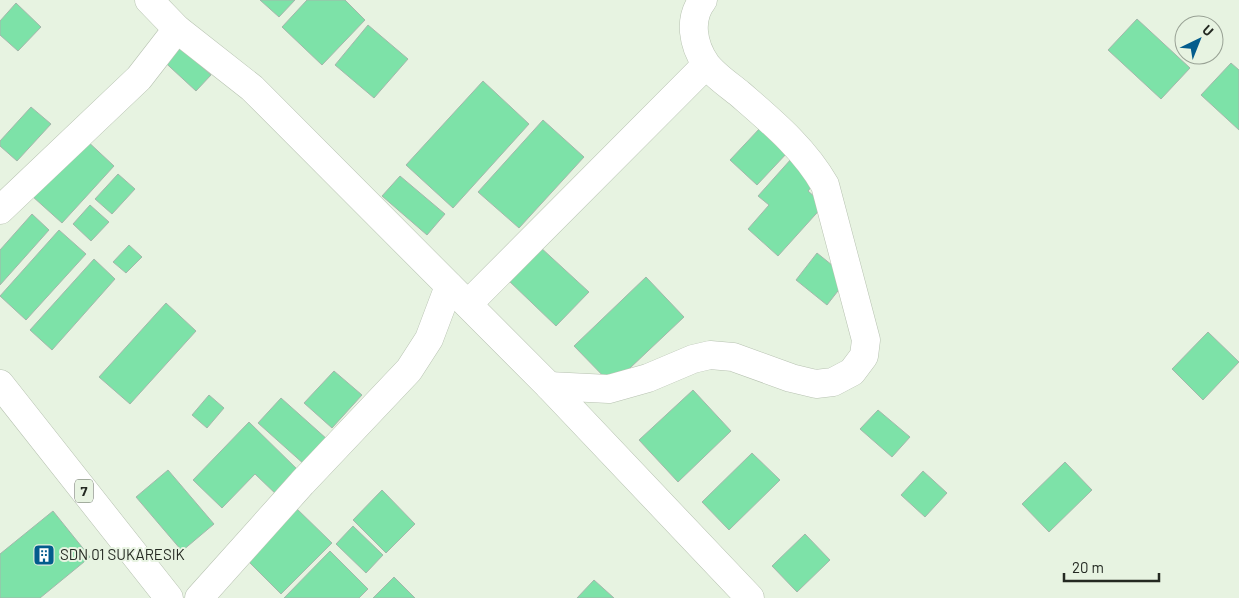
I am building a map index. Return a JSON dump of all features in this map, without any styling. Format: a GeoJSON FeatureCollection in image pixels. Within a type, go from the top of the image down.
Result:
{"type":"FeatureCollection","features":[{"type":"Feature","properties":{"kind":"main road"},"geometry":{"type":"LineString","coordinates":[[149,0],[177,29],[252,88],[549,386],[750,598]]}},
{"type":"Feature","properties":{"kind":"main road"},"geometry":{"type":"LineString","coordinates":[[549,386],[609,389],[648,378],[693,359],[710,355],[733,357],[791,378],[816,384],[833,382],[852,372],[864,356],[866,340],[825,185],[816,169],[802,152],[765,116],[706,65],[695,45],[693,24],[703,0]]}},
{"type":"Feature","properties":{"kind":"main road"},"geometry":{"type":"LineString","coordinates":[[0,210],[139,78],[177,29]]}},
{"type":"Feature","properties":{"kind":"main road"},"geometry":{"type":"LineString","coordinates":[[199,598],[409,370],[458,295],[706,65]]}},
{"type":"Feature","properties":{"kind":"main road","name":"7"},"geometry":{"type":"LineString","coordinates":[[0,384],[169,598]]}},
{"type":"Feature","properties":{"kind":"building"},"geometry":{"type":"Polygon","coordinates":[[[260,0],[295,0],[279,17],[260,0]]]}},
{"type":"Feature","properties":{"kind":"building"},"geometry":{"type":"Polygon","coordinates":[[[307,0],[345,0],[365,20],[322,65],[282,27],[307,0]]]}},
{"type":"Feature","properties":{"kind":"building"},"geometry":{"type":"Polygon","coordinates":[[[16,3],[41,27],[18,51],[0,35],[0,21],[16,3]]]}},
{"type":"Feature","properties":{"kind":"building"},"geometry":{"type":"Polygon","coordinates":[[[1137,19],[1174,53],[1174,65],[1187,65],[1190,68],[1161,99],[1108,50],[1137,19]]]}},
{"type":"Feature","properties":{"kind":"building"},"geometry":{"type":"Polygon","coordinates":[[[368,25],[408,59],[374,98],[335,65],[368,25]]]}},
{"type":"Feature","properties":{"kind":"building"},"geometry":{"type":"Polygon","coordinates":[[[171,39],[211,75],[196,91],[157,55],[171,39]]]}},
{"type":"Feature","properties":{"kind":"building"},"geometry":{"type":"Polygon","coordinates":[[[1231,63],[1239,70],[1239,130],[1201,95],[1231,63]]]}},
{"type":"Feature","properties":{"kind":"building"},"geometry":{"type":"Polygon","coordinates":[[[483,81],[529,124],[453,208],[406,165],[483,81]]]}},
{"type":"Feature","properties":{"kind":"building"},"geometry":{"type":"Polygon","coordinates":[[[31,107],[51,124],[17,161],[0,146],[0,141],[31,107]]]}},
{"type":"Feature","properties":{"kind":"building"},"geometry":{"type":"Polygon","coordinates":[[[543,120],[584,157],[519,228],[478,192],[543,120]]]}},
{"type":"Feature","properties":{"kind":"building"},"geometry":{"type":"Polygon","coordinates":[[[761,127],[788,152],[757,185],[730,160],[761,127]]]}},
{"type":"Feature","properties":{"kind":"building"},"geometry":{"type":"Polygon","coordinates":[[[84,138],[114,166],[62,223],[32,196],[84,138]]]}},
{"type":"Feature","properties":{"kind":"building"},"geometry":{"type":"Polygon","coordinates":[[[792,158],[817,180],[808,191],[824,205],[778,256],[748,229],[769,205],[758,196],[792,158]]]}},
{"type":"Feature","properties":{"kind":"building"},"geometry":{"type":"Polygon","coordinates":[[[118,174],[135,189],[112,214],[95,199],[118,174]]]}},
{"type":"Feature","properties":{"kind":"building"},"geometry":{"type":"Polygon","coordinates":[[[400,176],[445,214],[427,235],[382,196],[400,176]]]}},
{"type":"Feature","properties":{"kind":"building"},"geometry":{"type":"Polygon","coordinates":[[[90,205],[109,222],[91,241],[73,224],[90,205]]]}},
{"type":"Feature","properties":{"kind":"building"},"geometry":{"type":"Polygon","coordinates":[[[32,214],[49,230],[0,285],[0,250],[32,214]]]}},
{"type":"Feature","properties":{"kind":"building"},"geometry":{"type":"Polygon","coordinates":[[[59,230],[86,254],[26,320],[0,296],[59,230]]]}},
{"type":"Feature","properties":{"kind":"building"},"geometry":{"type":"Polygon","coordinates":[[[129,245],[142,257],[126,273],[113,262],[129,245]]]}},
{"type":"Feature","properties":{"kind":"building"},"geometry":{"type":"Polygon","coordinates":[[[539,246],[589,292],[556,326],[507,279],[539,246]]]}},
{"type":"Feature","properties":{"kind":"building"},"geometry":{"type":"Polygon","coordinates":[[[817,253],[848,278],[827,305],[796,280],[817,253]]]}},
{"type":"Feature","properties":{"kind":"building"},"geometry":{"type":"Polygon","coordinates":[[[94,259],[115,279],[52,350],[30,330],[94,259]]]}},
{"type":"Feature","properties":{"kind":"building"},"geometry":{"type":"Polygon","coordinates":[[[646,277],[684,317],[612,385],[574,346],[646,277]]]}},
{"type":"Feature","properties":{"kind":"building"},"geometry":{"type":"Polygon","coordinates":[[[166,303],[196,331],[130,404],[99,377],[166,303]]]}},
{"type":"Feature","properties":{"kind":"building"},"geometry":{"type":"Polygon","coordinates":[[[1208,332],[1239,362],[1203,400],[1172,369],[1208,332]]]}},
{"type":"Feature","properties":{"kind":"building"},"geometry":{"type":"Polygon","coordinates":[[[334,371],[362,395],[332,428],[304,403],[334,371]]]}},
{"type":"Feature","properties":{"kind":"building"},"geometry":{"type":"Polygon","coordinates":[[[693,390],[731,431],[678,482],[639,440],[693,390]]]}},
{"type":"Feature","properties":{"kind":"building"},"geometry":{"type":"Polygon","coordinates":[[[209,395],[224,408],[207,428],[192,415],[209,395]]]}},
{"type":"Feature","properties":{"kind":"building"},"geometry":{"type":"Polygon","coordinates":[[[281,398],[328,440],[305,465],[258,423],[281,398]]]}},
{"type":"Feature","properties":{"kind":"building"},"geometry":{"type":"Polygon","coordinates":[[[878,410],[910,437],[892,457],[860,429],[878,410]]]}},
{"type":"Feature","properties":{"kind":"building"},"geometry":{"type":"Polygon","coordinates":[[[249,422],[302,474],[279,497],[255,474],[222,508],[193,480],[249,422]]]}},
{"type":"Feature","properties":{"kind":"building"},"geometry":{"type":"Polygon","coordinates":[[[752,453],[780,480],[729,530],[702,502],[752,453]]]}},
{"type":"Feature","properties":{"kind":"building"},"geometry":{"type":"Polygon","coordinates":[[[1065,462],[1092,490],[1049,532],[1022,504],[1065,462]]]}},
{"type":"Feature","properties":{"kind":"building"},"geometry":{"type":"Polygon","coordinates":[[[168,470],[214,524],[182,551],[136,497],[168,470]]]}},
{"type":"Feature","properties":{"kind":"building"},"geometry":{"type":"Polygon","coordinates":[[[923,471],[947,493],[925,517],[901,495],[923,471]]]}},
{"type":"Feature","properties":{"kind":"building"},"geometry":{"type":"Polygon","coordinates":[[[382,490],[415,524],[386,553],[353,520],[382,490]]]}},
{"type":"Feature","properties":{"kind":"building"},"geometry":{"type":"Polygon","coordinates":[[[295,507],[332,543],[281,594],[245,558],[295,507]]]}},
{"type":"Feature","properties":{"kind":"building","name":"SDN 01 SUKARESIK"},"geometry":{"type":"Polygon","coordinates":[[[53,511],[90,557],[40,598],[0,598],[0,554],[53,511]]]}},
{"type":"Feature","properties":{"kind":"building"},"geometry":{"type":"Polygon","coordinates":[[[353,526],[383,555],[366,573],[336,544],[353,526]]]}},
{"type":"Feature","properties":{"kind":"building"},"geometry":{"type":"Polygon","coordinates":[[[805,534],[830,560],[797,592],[772,566],[805,534]]]}},
{"type":"Feature","properties":{"kind":"building"},"geometry":{"type":"Polygon","coordinates":[[[330,551],[368,589],[359,598],[284,598],[330,551]]]}},
{"type":"Feature","properties":{"kind":"building"},"geometry":{"type":"Polygon","coordinates":[[[394,577],[415,598],[373,598],[394,577]]]}},
{"type":"Feature","properties":{"kind":"building"},"geometry":{"type":"Polygon","coordinates":[[[594,580],[614,598],[577,598],[594,580]]]}},
{"type":"Feature","properties":{"kind":"place","name":"SDN 01 SUKARESIK"},"geometry":{"type":"Point","coordinates":[44,555]}}]}
